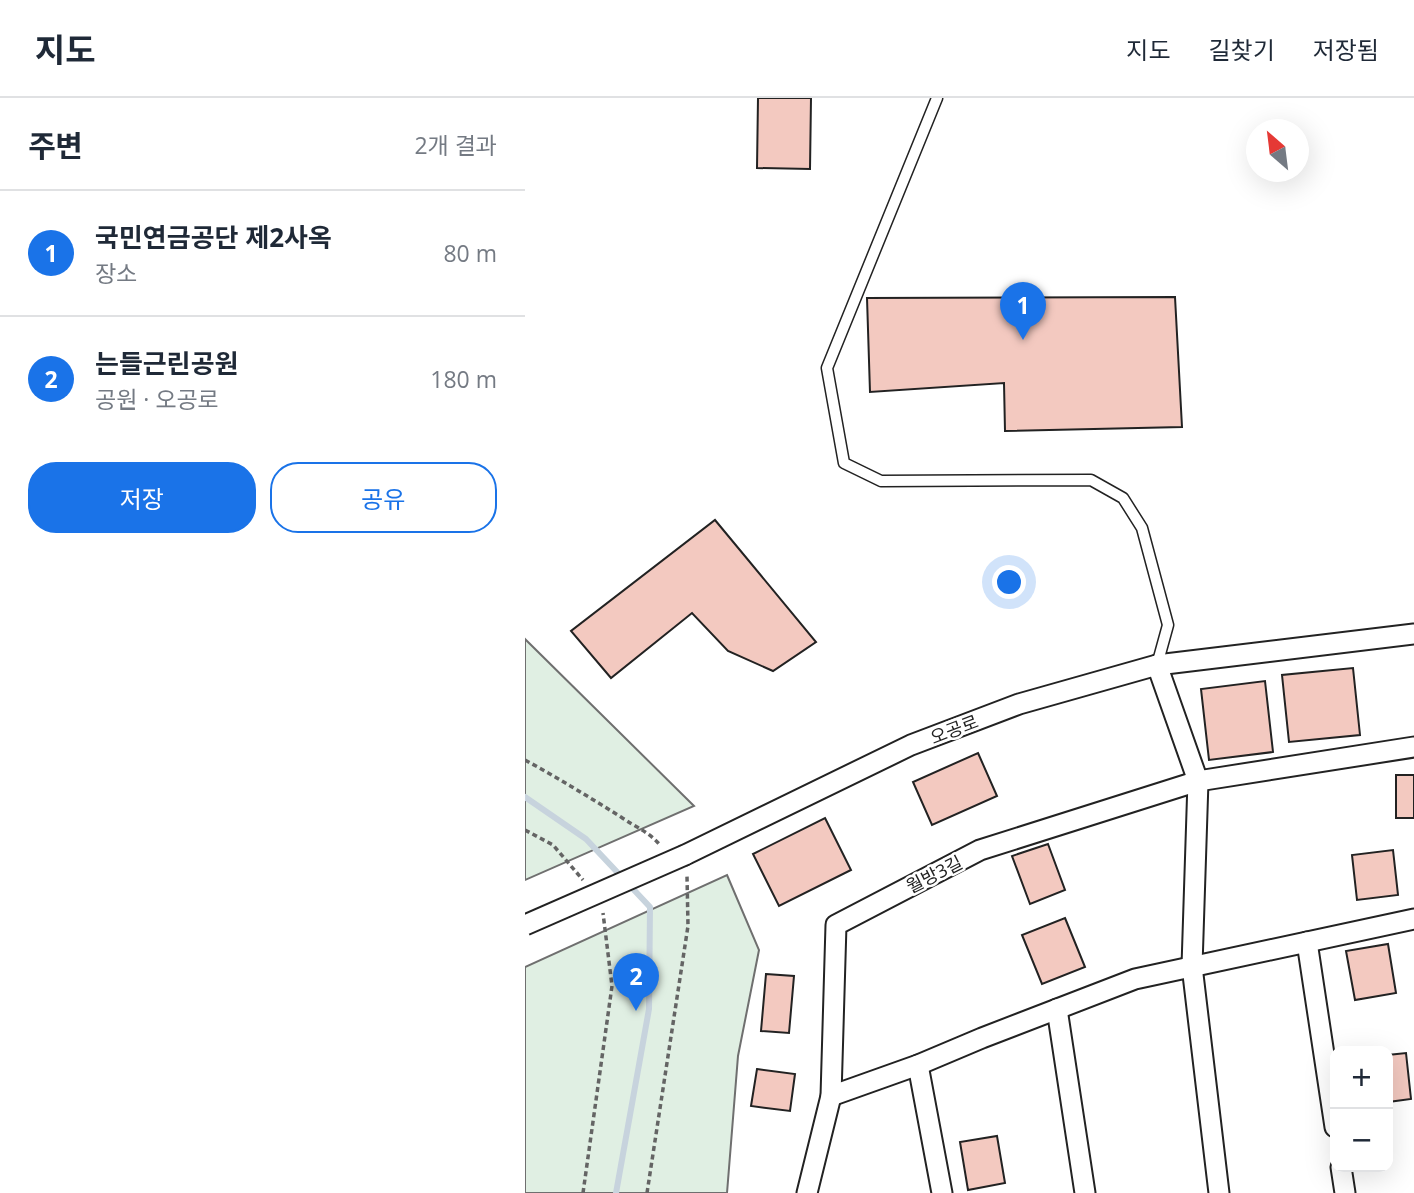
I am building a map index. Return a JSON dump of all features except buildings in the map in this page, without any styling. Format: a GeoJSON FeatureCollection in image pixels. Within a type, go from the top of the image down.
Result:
{"type":"FeatureCollection","features":[{"type":"Feature","properties":{"kind":"street","name":"오공로"},"geometry":{"type":"LineString","coordinates":[[525,925],[682,861],[911,745],[1019,704],[1157,664],[1414,634]]}},
{"type":"Feature","properties":{"kind":"street"},"geometry":{"type":"LineString","coordinates":[[1157,664],[1198,780],[1192,967],[1219,1193]]}},
{"type":"Feature","properties":{"kind":"street","name":"월방3길"},"geometry":{"type":"LineString","coordinates":[[807,1193],[831,1096],[836,925],[980,850],[1198,780],[1414,747]]}},
{"type":"Feature","properties":{"kind":"street"},"geometry":{"type":"LineString","coordinates":[[831,1096],[918,1065],[1135,979],[1414,919]]}},
{"type":"Feature","properties":{"kind":"street"},"geometry":{"type":"LineString","coordinates":[[1307,942],[1332,1109]]}},
{"type":"Feature","properties":{"kind":"street"},"geometry":{"type":"LineString","coordinates":[[1057,1009],[1085,1193]]}},
{"type":"Feature","properties":{"kind":"street"},"geometry":{"type":"LineString","coordinates":[[918,1065],[942,1193]]}},
{"type":"Feature","properties":{"kind":"street"},"geometry":{"type":"LineString","coordinates":[[1342,1172],[1345,1193]]}},
{"type":"Feature","properties":{"kind":"lane"},"geometry":{"type":"LineString","coordinates":[[937,98],[827,368],[844,463],[881,481],[1091,480],[1123,498],[1142,528],[1168,625],[1157,664]]}},
{"type":"Feature","properties":{"kind":"path"},"geometry":{"type":"LineString","coordinates":[[525,760],[649,832],[664,850]]}},
{"type":"Feature","properties":{"kind":"path"},"geometry":{"type":"LineString","coordinates":[[647,1193],[688,926],[688,877],[682,861]]}},
{"type":"Feature","properties":{"kind":"path"},"geometry":{"type":"LineString","coordinates":[[583,1193],[612,986]]}},
{"type":"Feature","properties":{"kind":"green space"},"geometry":{"type":"Polygon","coordinates":[[[525,639],[694,806],[525,880],[525,639]]]}},
{"type":"Feature","properties":{"kind":"green space"},"geometry":{"type":"Polygon","coordinates":[[[727,875],[759,950],[738,1056],[727,1193],[525,1193],[525,967],[727,875]]]}},
{"type":"Feature","properties":{"kind":"waterway"},"geometry":{"type":"LineString","coordinates":[[525,797],[586,839],[650,907],[649,1009],[616,1193]]}},
{"type":"Feature","properties":{"kind":"place","name":"국민연금공단 제2사옥"},"geometry":{"type":"Point","coordinates":[1023,340]}},
{"type":"Feature","properties":{"kind":"place","name":"는들근린공원"},"geometry":{"type":"Point","coordinates":[636,1011]}}]}
